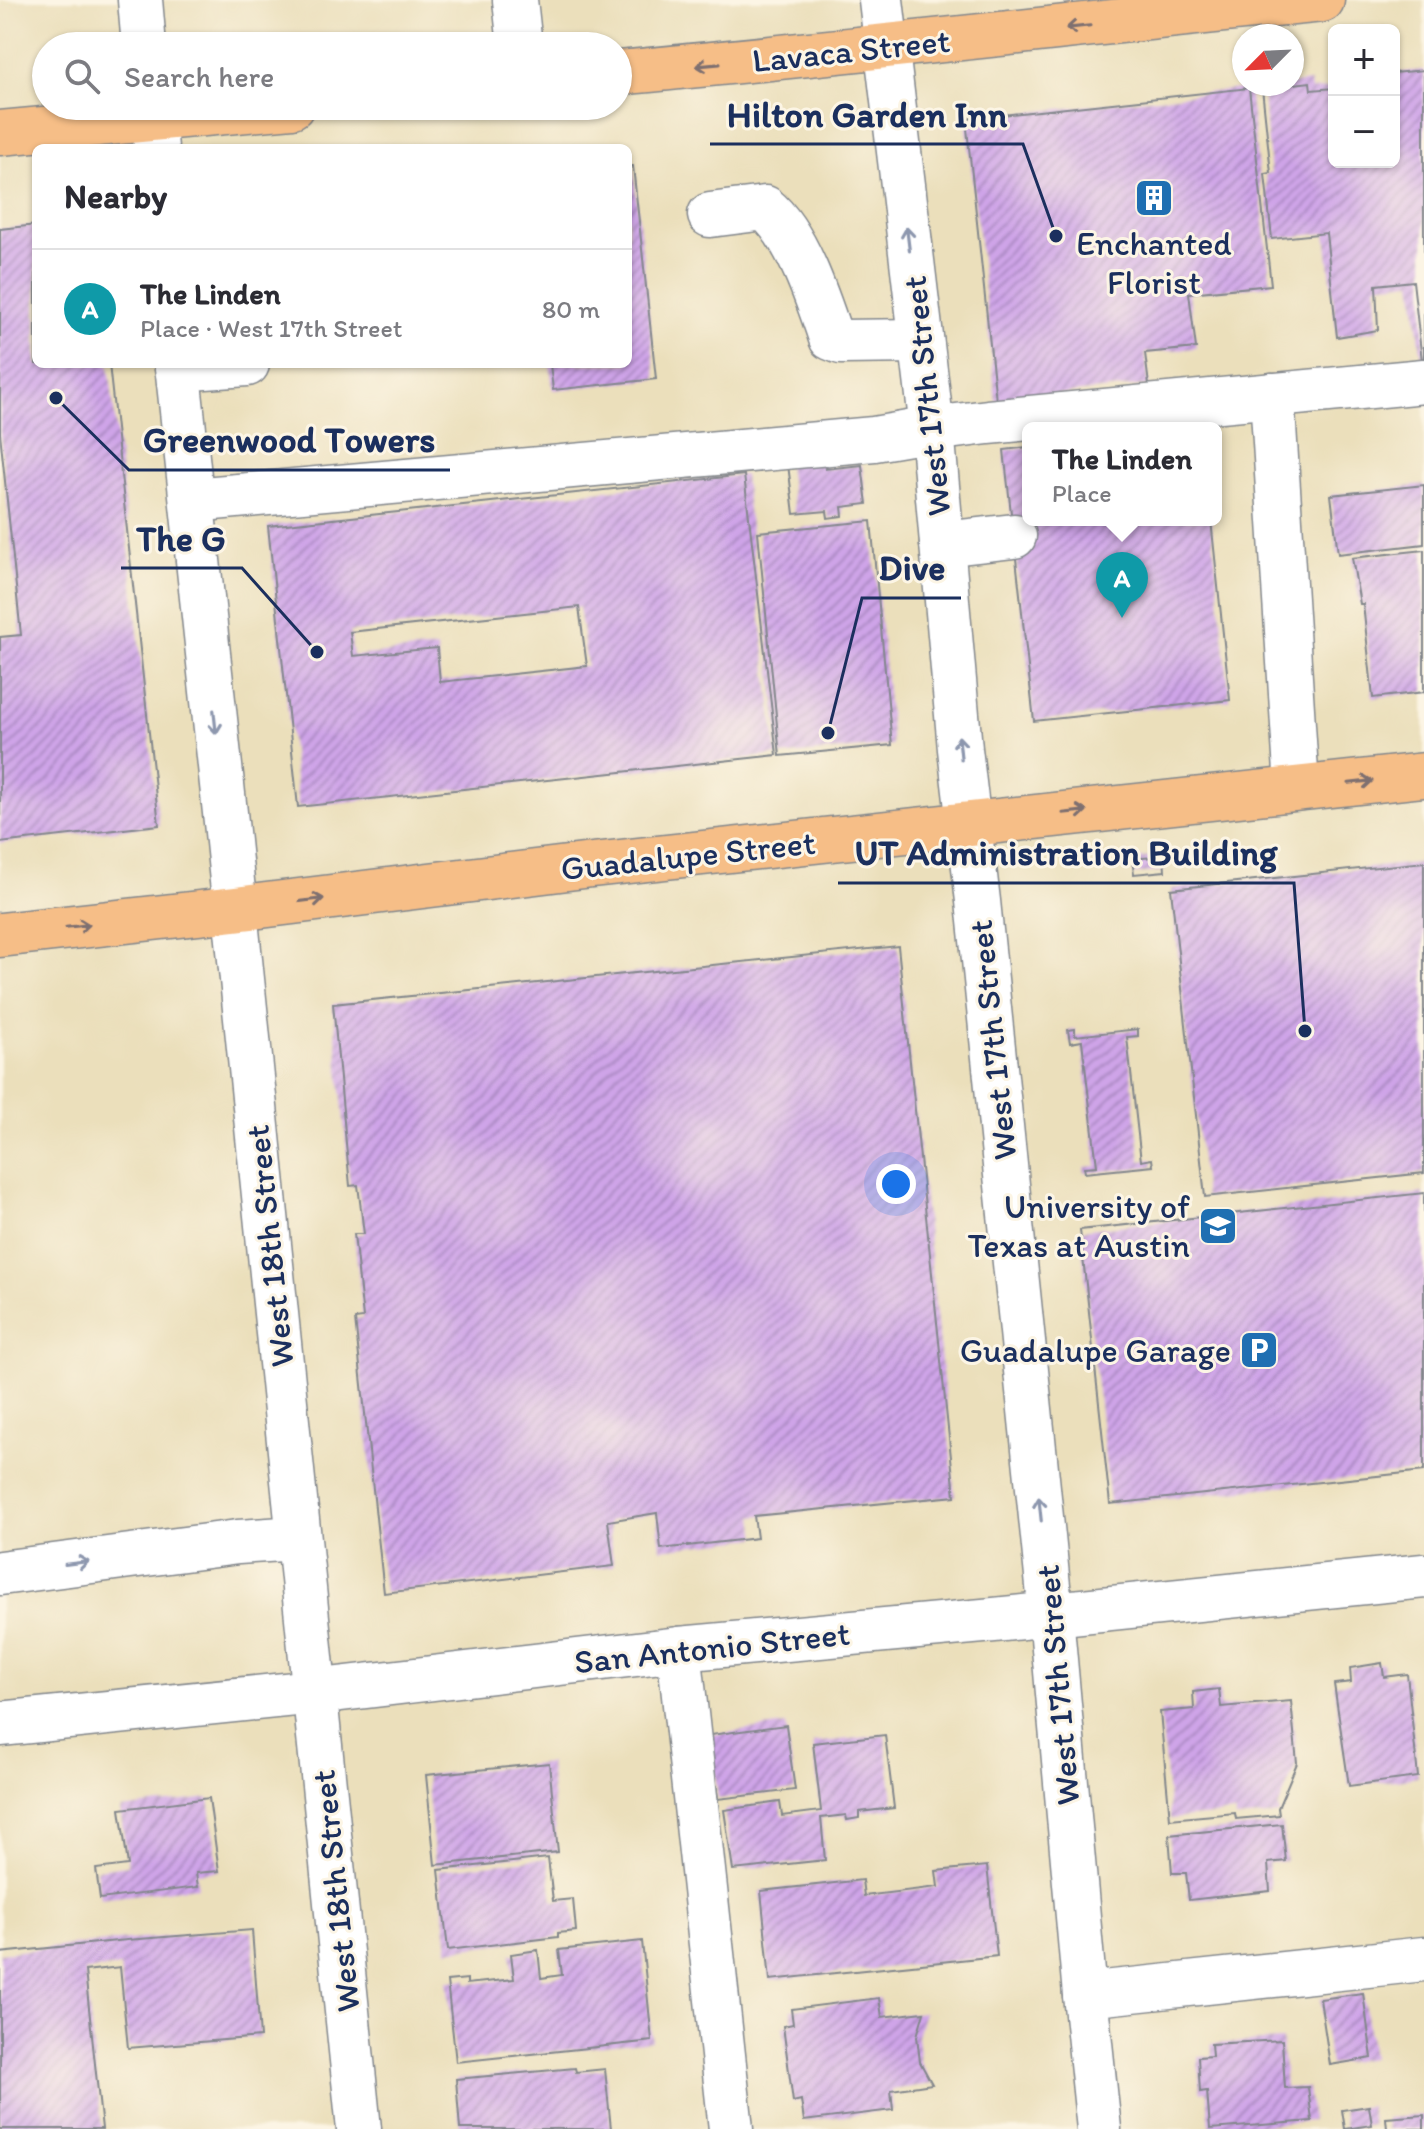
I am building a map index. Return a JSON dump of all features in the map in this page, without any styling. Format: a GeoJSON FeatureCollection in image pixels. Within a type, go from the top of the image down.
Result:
{"type":"FeatureCollection","features":[{"type":"Feature","properties":{"kind":"main road","name":"Lavaca Street"},"geometry":{"type":"LineString","coordinates":[[632,72],[886,48],[943,39],[1322,0]]}},
{"type":"Feature","properties":{"kind":"main road"},"geometry":{"type":"LineString","coordinates":[[0,133],[185,120]]}},
{"type":"Feature","properties":{"kind":"main road","name":"Guadalupe Street"},"geometry":{"type":"LineString","coordinates":[[0,935],[592,865],[1424,775]]}},
{"type":"Feature","properties":{"kind":"street"},"geometry":{"type":"LineString","coordinates":[[140,0],[143,32]]}},
{"type":"Feature","properties":{"kind":"street"},"geometry":{"type":"LineString","coordinates":[[515,0],[518,32]]}},
{"type":"Feature","properties":{"kind":"street","name":"West 17th Street"},"geometry":{"type":"LineString","coordinates":[[881,0],[932,429],[960,749],[1051,1615],[1099,2129]]}},
{"type":"Feature","properties":{"kind":"street"},"geometry":{"type":"LineString","coordinates":[[710,215],[765,208],[778,218],[798,254],[831,338],[841,342],[921,341]]}},
{"type":"Feature","properties":{"kind":"street","name":"West 18th Street"},"geometry":{"type":"LineString","coordinates":[[177,368],[359,2129]]}},
{"type":"Feature","properties":{"kind":"street"},"geometry":{"type":"LineString","coordinates":[[192,500],[874,439],[932,429],[1424,381]]}},
{"type":"Feature","properties":{"kind":"street"},"geometry":{"type":"LineString","coordinates":[[1272,395],[1297,788]]}},
{"type":"Feature","properties":{"kind":"street"},"geometry":{"type":"LineString","coordinates":[[942,544],[1014,536]]}},
{"type":"Feature","properties":{"kind":"street"},"geometry":{"type":"LineString","coordinates":[[0,1573],[238,1542],[298,1538]]}},
{"type":"Feature","properties":{"kind":"street","name":"San Antonio Street"},"geometry":{"type":"LineString","coordinates":[[0,1724],[314,1692],[679,1649],[1051,1615],[1424,1576]]}},
{"type":"Feature","properties":{"kind":"street"},"geometry":{"type":"LineString","coordinates":[[679,1649],[731,2129]]}},
{"type":"Feature","properties":{"kind":"street"},"geometry":{"type":"LineString","coordinates":[[1085,1995],[1424,1959]]}},
{"type":"Feature","properties":{"kind":"building"},"geometry":{"type":"Polygon","coordinates":[[[1424,70],[1424,361],[1413,281],[1376,285],[1378,330],[1337,337],[1326,233],[1272,239],[1265,174],[1271,173],[1263,96],[1304,96],[1304,83],[1310,82],[1311,90],[1328,89],[1328,168],[1400,168],[1400,72],[1424,70]]]}},
{"type":"Feature","properties":{"kind":"building"},"geometry":{"type":"Polygon","coordinates":[[[1232,90],[1232,96],[1250,96],[1271,285],[1189,293],[1196,348],[1145,353],[1149,385],[996,401],[966,119],[1232,90]]]}},
{"type":"Feature","properties":{"kind":"building"},"geometry":{"type":"Polygon","coordinates":[[[633,166],[656,379],[553,390],[550,368],[632,368],[633,166]]]}},
{"type":"Feature","properties":{"kind":"building"},"geometry":{"type":"Polygon","coordinates":[[[32,225],[32,368],[109,368],[159,825],[0,843],[0,637],[21,635],[0,433],[0,229],[32,225]]]}},
{"type":"Feature","properties":{"kind":"building"},"geometry":{"type":"Polygon","coordinates":[[[1022,448],[1022,526],[1212,526],[1230,700],[1034,721],[1004,450],[1022,448]]]}},
{"type":"Feature","properties":{"kind":"building"},"geometry":{"type":"Polygon","coordinates":[[[823,452],[825,469],[862,465],[867,504],[842,507],[843,516],[828,518],[827,511],[794,514],[787,456],[823,452]]]}},
{"type":"Feature","properties":{"kind":"building"},"geometry":{"type":"Polygon","coordinates":[[[744,475],[777,755],[298,807],[268,526],[744,475]],[[579,607],[350,632],[353,656],[437,648],[440,682],[587,666],[579,607]]]}},
{"type":"Feature","properties":{"kind":"building"},"geometry":{"type":"Polygon","coordinates":[[[1424,485],[1424,544],[1338,554],[1331,495],[1424,485]]]}},
{"type":"Feature","properties":{"kind":"building"},"geometry":{"type":"Polygon","coordinates":[[[871,521],[892,745],[780,756],[758,532],[871,521]]]}},
{"type":"Feature","properties":{"kind":"building"},"geometry":{"type":"Polygon","coordinates":[[[1424,550],[1424,692],[1373,698],[1363,604],[1360,604],[1352,558],[1424,550]]]}},
{"type":"Feature","properties":{"kind":"building"},"geometry":{"type":"Polygon","coordinates":[[[1164,856],[1165,871],[1134,874],[1132,859],[1164,856]]]}},
{"type":"Feature","properties":{"kind":"building"},"geometry":{"type":"Polygon","coordinates":[[[1424,862],[1424,1173],[1205,1197],[1171,889],[1424,862]]]}},
{"type":"Feature","properties":{"kind":"building"},"geometry":{"type":"Polygon","coordinates":[[[898,946],[955,1496],[754,1516],[757,1538],[661,1549],[657,1513],[608,1521],[614,1566],[384,1593],[355,1319],[363,1318],[354,1234],[364,1234],[358,1185],[350,1186],[333,1004],[898,946]]]}},
{"type":"Feature","properties":{"kind":"building"},"geometry":{"type":"Polygon","coordinates":[[[1075,1029],[1075,1036],[1138,1029],[1138,1036],[1127,1037],[1141,1161],[1152,1159],[1153,1166],[1085,1173],[1084,1167],[1097,1166],[1082,1041],[1070,1043],[1068,1030],[1075,1029]]]}},
{"type":"Feature","properties":{"kind":"building","name":"Guadalupe Garage"},"geometry":{"type":"Polygon","coordinates":[[[1424,1193],[1424,1471],[1110,1504],[1080,1230],[1424,1193]]]}},
{"type":"Feature","properties":{"kind":"building"},"geometry":{"type":"Polygon","coordinates":[[[1382,1663],[1384,1677],[1407,1674],[1418,1777],[1349,1786],[1334,1684],[1351,1682],[1350,1668],[1382,1663]]]}},
{"type":"Feature","properties":{"kind":"building"},"geometry":{"type":"Polygon","coordinates":[[[1219,1689],[1221,1707],[1291,1701],[1297,1763],[1278,1808],[1279,1815],[1236,1819],[1235,1813],[1170,1819],[1160,1712],[1194,1709],[1193,1692],[1219,1689]]]}},
{"type":"Feature","properties":{"kind":"building"},"geometry":{"type":"Polygon","coordinates":[[[786,1725],[795,1790],[718,1799],[710,1735],[786,1725]]]}},
{"type":"Feature","properties":{"kind":"building"},"geometry":{"type":"Polygon","coordinates":[[[885,1735],[894,1808],[859,1812],[859,1818],[847,1820],[846,1815],[821,1818],[825,1860],[733,1870],[724,1810],[780,1802],[782,1816],[821,1811],[813,1743],[885,1735]]]}},
{"type":"Feature","properties":{"kind":"building"},"geometry":{"type":"Polygon","coordinates":[[[549,1763],[558,1852],[435,1865],[426,1775],[549,1763]]]}},
{"type":"Feature","properties":{"kind":"building"},"geometry":{"type":"Polygon","coordinates":[[[209,1798],[219,1871],[196,1873],[198,1887],[100,1899],[96,1869],[128,1865],[120,1809],[209,1798]]]}},
{"type":"Feature","properties":{"kind":"building"},"geometry":{"type":"Polygon","coordinates":[[[1282,1824],[1286,1861],[1268,1863],[1270,1891],[1189,1900],[1186,1873],[1172,1873],[1169,1835],[1282,1824]]]}},
{"type":"Feature","properties":{"kind":"building"},"geometry":{"type":"Polygon","coordinates":[[[548,1858],[553,1901],[573,1899],[576,1931],[558,1933],[558,1937],[448,1950],[439,1870],[548,1858]]]}},
{"type":"Feature","properties":{"kind":"building"},"geometry":{"type":"Polygon","coordinates":[[[987,1866],[997,1956],[770,1980],[761,1891],[862,1880],[864,1896],[938,1887],[936,1871],[987,1866]]]}},
{"type":"Feature","properties":{"kind":"building"},"geometry":{"type":"Polygon","coordinates":[[[252,1930],[260,2037],[128,2048],[120,1967],[85,1971],[102,2129],[0,2129],[0,1953],[252,1930]]]}},
{"type":"Feature","properties":{"kind":"building"},"geometry":{"type":"Polygon","coordinates":[[[642,1941],[652,2041],[456,2062],[447,1981],[467,1979],[467,1984],[514,1979],[511,1954],[538,1950],[541,1978],[562,1975],[559,1950],[642,1941]]]}},
{"type":"Feature","properties":{"kind":"building"},"geometry":{"type":"Polygon","coordinates":[[[1363,1993],[1372,2058],[1330,2065],[1320,1999],[1363,1993]]]}},
{"type":"Feature","properties":{"kind":"building"},"geometry":{"type":"Polygon","coordinates":[[[879,1998],[882,2017],[924,2012],[917,2036],[920,2062],[932,2084],[891,2090],[893,2110],[804,2121],[801,2100],[793,2102],[783,2026],[793,2024],[791,2009],[879,1998]]]}},
{"type":"Feature","properties":{"kind":"building"},"geometry":{"type":"Polygon","coordinates":[[[1282,2040],[1285,2088],[1308,2087],[1312,2121],[1210,2129],[1207,2091],[1200,2092],[1198,2057],[1212,2056],[1211,2044],[1282,2040]]]}},
{"type":"Feature","properties":{"kind":"building"},"geometry":{"type":"Polygon","coordinates":[[[575,2068],[576,2072],[605,2069],[611,2129],[460,2129],[456,2079],[575,2068]]]}},
{"type":"Feature","properties":{"kind":"building"},"geometry":{"type":"Polygon","coordinates":[[[1369,2106],[1372,2125],[1345,2129],[1342,2110],[1369,2106]]]}},
{"type":"Feature","properties":{"kind":"building"},"geometry":{"type":"Polygon","coordinates":[[[1424,2115],[1424,2129],[1387,2129],[1386,2118],[1424,2115]]]}},
{"type":"Feature","properties":{"kind":"place","name":"Enchanted Florist"},"geometry":{"type":"Point","coordinates":[1154,198]}},
{"type":"Feature","properties":{"kind":"place","name":"Hilton Garden Inn"},"geometry":{"type":"Point","coordinates":[1056,236]}},
{"type":"Feature","properties":{"kind":"place","name":"Greenwood Towers"},"geometry":{"type":"Point","coordinates":[56,398]}},
{"type":"Feature","properties":{"kind":"place","name":"The Linden"},"geometry":{"type":"Point","coordinates":[1122,618]}},
{"type":"Feature","properties":{"kind":"place","name":"The G"},"geometry":{"type":"Point","coordinates":[317,652]}},
{"type":"Feature","properties":{"kind":"place","name":"Dive"},"geometry":{"type":"Point","coordinates":[828,733]}},
{"type":"Feature","properties":{"kind":"place","name":"UT Administration Building"},"geometry":{"type":"Point","coordinates":[1305,1031]}},
{"type":"Feature","properties":{"kind":"place","name":"University of Texas at Austin"},"geometry":{"type":"Point","coordinates":[1218,1226]}},
{"type":"Feature","properties":{"kind":"place","name":"Guadalupe Garage"},"geometry":{"type":"Point","coordinates":[1259,1350]}}]}
